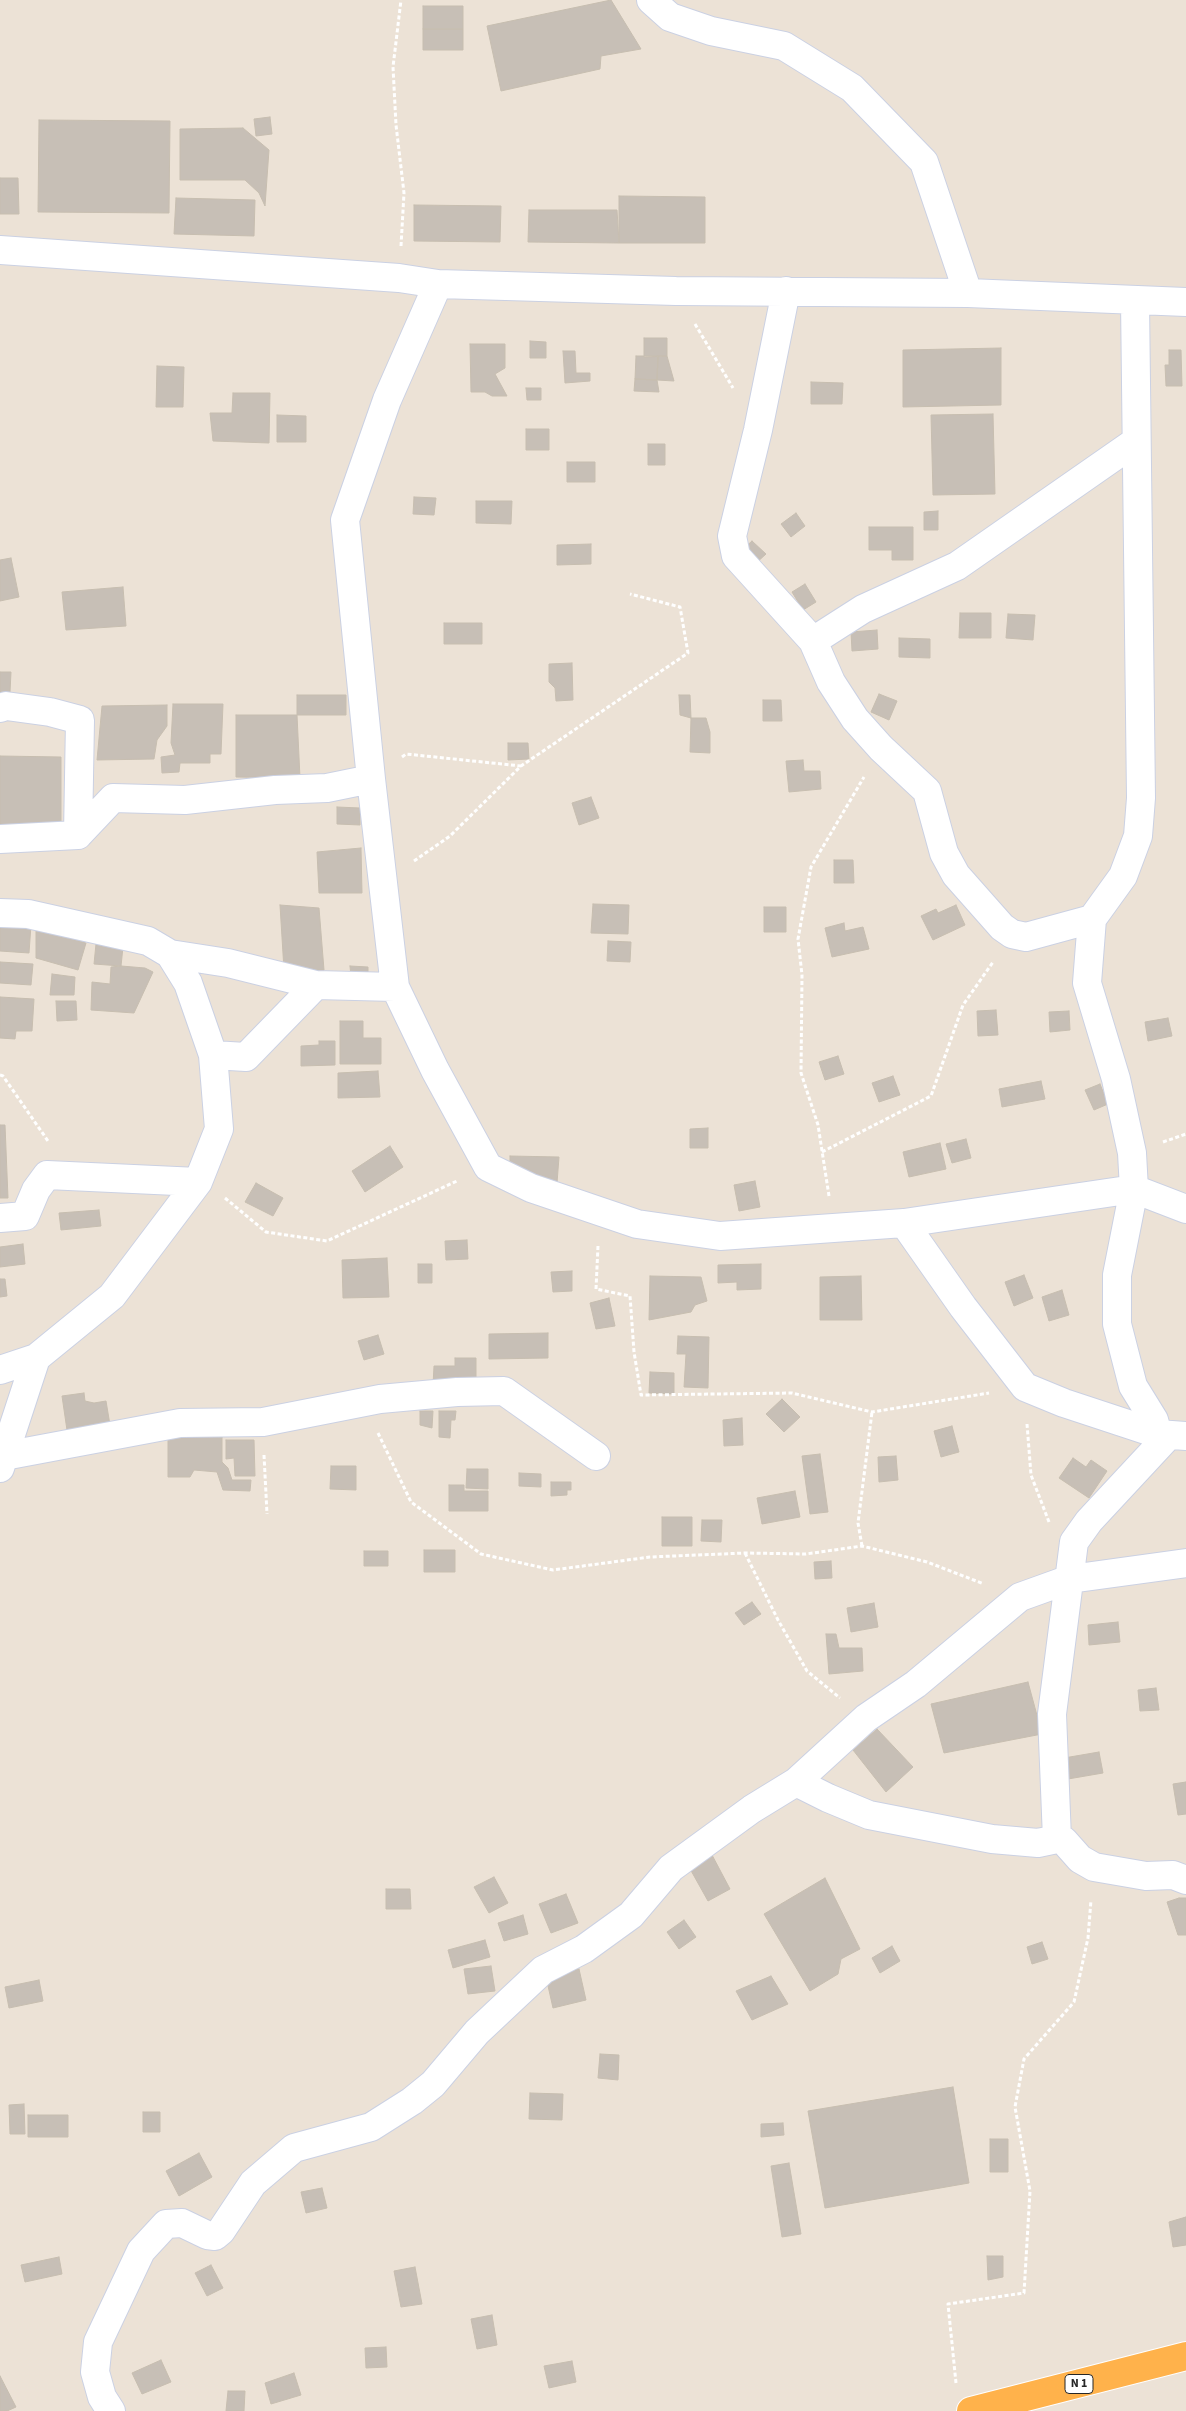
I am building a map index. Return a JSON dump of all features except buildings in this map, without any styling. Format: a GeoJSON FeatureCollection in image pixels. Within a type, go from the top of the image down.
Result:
{"type":"FeatureCollection","features":[{"type":"Feature","properties":{"kind":"highway","name":"N 1"},"geometry":{"type":"LineString","coordinates":[[964,2401],[1186,2356]]}},
{"type":"Feature","properties":{"kind":"street"},"geometry":{"type":"LineString","coordinates":[[650,0],[670,17],[711,30],[784,46],[852,88],[924,162],[968,293]]}},
{"type":"Feature","properties":{"kind":"street"},"geometry":{"type":"LineString","coordinates":[[0,250],[399,278],[438,284],[676,291],[968,293],[1186,302]]}},
{"type":"Feature","properties":{"kind":"street"},"geometry":{"type":"LineString","coordinates":[[438,284],[387,400],[345,520],[394,987],[435,1070],[488,1167],[530,1188],[637,1224],[720,1236],[904,1223],[1134,1189],[1186,1209]]}},
{"type":"Feature","properties":{"kind":"street"},"geometry":{"type":"LineString","coordinates":[[786,291],[758,430],[732,536],[736,556],[813,641],[830,682],[855,719],[881,748],[927,791],[944,853],[956,875],[1002,927],[1012,934],[1026,937],[1092,919]]}},
{"type":"Feature","properties":{"kind":"street"},"geometry":{"type":"LineString","coordinates":[[1135,300],[1135,442],[1141,798],[1138,836],[1123,876],[1092,919],[1087,983],[1116,1079],[1132,1153],[1134,1189],[1117,1275],[1117,1324],[1133,1386],[1154,1420],[1176,1434]]}},
{"type":"Feature","properties":{"kind":"street"},"geometry":{"type":"LineString","coordinates":[[813,641],[863,609],[957,566],[1135,442]]}},
{"type":"Feature","properties":{"kind":"street"},"geometry":{"type":"LineString","coordinates":[[0,708],[6,706],[50,712],[80,720],[78,835]]}},
{"type":"Feature","properties":{"kind":"street"},"geometry":{"type":"LineString","coordinates":[[0,839],[78,835],[113,798],[185,800],[275,790],[326,788],[371,778]]}},
{"type":"Feature","properties":{"kind":"street"},"geometry":{"type":"LineString","coordinates":[[0,913],[28,914],[148,941],[170,954],[228,963],[316,985],[394,987]]}},
{"type":"Feature","properties":{"kind":"street"},"geometry":{"type":"LineString","coordinates":[[0,1370],[36,1358],[112,1296],[198,1182],[219,1128],[213,1054],[188,983],[170,954]]}},
{"type":"Feature","properties":{"kind":"street"},"geometry":{"type":"LineString","coordinates":[[213,1054],[246,1057],[316,985]]}},
{"type":"Feature","properties":{"kind":"street"},"geometry":{"type":"LineString","coordinates":[[0,1218],[25,1216],[36,1190],[47,1175],[198,1182]]}},
{"type":"Feature","properties":{"kind":"street"},"geometry":{"type":"LineString","coordinates":[[904,1223],[963,1308],[1025,1387],[1064,1403],[1176,1434]]}},
{"type":"Feature","properties":{"kind":"street"},"geometry":{"type":"LineString","coordinates":[[2,1462],[36,1358]]}},
{"type":"Feature","properties":{"kind":"street"},"geometry":{"type":"LineString","coordinates":[[2,1462],[180,1423],[263,1422],[380,1399],[457,1392],[504,1391],[596,1456]]}},
{"type":"Feature","properties":{"kind":"street"},"geometry":{"type":"LineString","coordinates":[[1057,1840],[1052,1714],[1074,1542],[1089,1521],[1176,1434]]}},
{"type":"Feature","properties":{"kind":"street"},"geometry":{"type":"LineString","coordinates":[[110,2411],[102,2397],[94,2372],[98,2342],[141,2251],[166,2224],[182,2223],[207,2235],[215,2236],[221,2231],[253,2183],[294,2148],[371,2127],[412,2101],[433,2084],[477,2032],[543,1970],[584,1949],[631,1915],[671,1868],[752,1808],[796,1782],[866,1718],[916,1684],[1020,1597],[1070,1579],[1186,1564]]}},
{"type":"Feature","properties":{"kind":"street"},"geometry":{"type":"LineString","coordinates":[[796,1782],[869,1815],[992,1839],[1038,1842],[1064,1841],[1080,1860],[1094,1867],[1146,1876],[1174,1875],[1186,1880]]}},
{"type":"Feature","properties":{"kind":"path"},"geometry":{"type":"LineString","coordinates":[[399,278],[404,192],[396,125],[393,67],[401,0]]}},
{"type":"Feature","properties":{"kind":"path"},"geometry":{"type":"LineString","coordinates":[[676,291],[758,430]]}},
{"type":"Feature","properties":{"kind":"path"},"geometry":{"type":"LineString","coordinates":[[383,882],[450,836],[521,766],[688,653],[680,608],[630,594]]}},
{"type":"Feature","properties":{"kind":"path"},"geometry":{"type":"LineString","coordinates":[[834,1228],[818,1126],[801,1073],[802,975],[798,939],[811,867],[881,748]]}},
{"type":"Feature","properties":{"kind":"path"},"geometry":{"type":"LineString","coordinates":[[371,778],[406,754],[521,766]]}},
{"type":"Feature","properties":{"kind":"path"},"geometry":{"type":"LineString","coordinates":[[822,1152],[931,1096],[963,1005],[1012,934]]}},
{"type":"Feature","properties":{"kind":"path"},"geometry":{"type":"LineString","coordinates":[[0,1075],[3,1076],[71,1175]]}},
{"type":"Feature","properties":{"kind":"path"},"geometry":{"type":"LineString","coordinates":[[198,1182],[230,1201],[266,1232],[326,1241],[488,1167]]}},
{"type":"Feature","properties":{"kind":"path"},"geometry":{"type":"LineString","coordinates":[[637,1224],[598,1244],[596,1289],[630,1296],[634,1352],[641,1395],[792,1393],[872,1412],[1025,1387],[1031,1475],[1051,1527]]}},
{"type":"Feature","properties":{"kind":"path"},"geometry":{"type":"LineString","coordinates":[[380,1399],[378,1433],[411,1502],[481,1554],[553,1570],[650,1557],[745,1552],[806,1554],[862,1546],[927,1562],[1020,1597]]}},
{"type":"Feature","properties":{"kind":"path"},"geometry":{"type":"LineString","coordinates":[[862,1546],[858,1523],[872,1412]]}},
{"type":"Feature","properties":{"kind":"path"},"geometry":{"type":"LineString","coordinates":[[263,1422],[267,1514]]}},
{"type":"Feature","properties":{"kind":"path"},"geometry":{"type":"LineString","coordinates":[[745,1552],[778,1620],[807,1672],[866,1718]]}},
{"type":"Feature","properties":{"kind":"path"},"geometry":{"type":"LineString","coordinates":[[964,2401],[948,2304],[1024,2293],[1030,2191],[1015,2107],[1024,2059],[1074,2002],[1088,1938],[1094,1867]]}}]}
